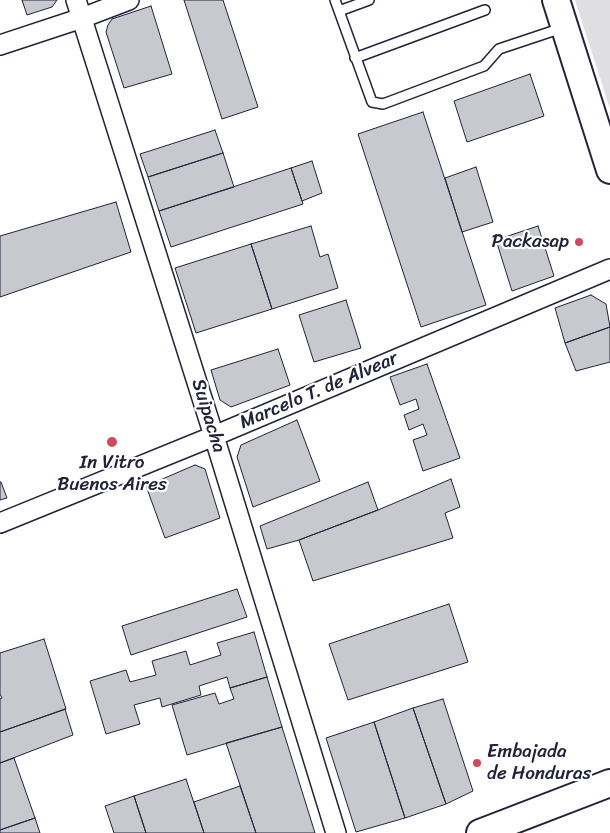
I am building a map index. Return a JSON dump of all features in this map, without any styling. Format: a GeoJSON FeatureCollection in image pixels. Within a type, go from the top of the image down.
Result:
{"type":"FeatureCollection","features":[{"type":"Feature","properties":{"kind":"street","name":"Suipacha"},"geometry":{"type":"LineString","coordinates":[[76,0],[214,436],[336,833]]}},
{"type":"Feature","properties":{"kind":"street"},"geometry":{"type":"LineString","coordinates":[[0,45],[82,18],[129,0]]}},
{"type":"Feature","properties":{"kind":"street"},"geometry":{"type":"LineString","coordinates":[[556,0],[610,170]]}},
{"type":"Feature","properties":{"kind":"street","name":"Marcelo T. de Alvear"},"geometry":{"type":"LineString","coordinates":[[0,523],[214,436],[610,269]]}},
{"type":"Feature","properties":{"kind":"street"},"geometry":{"type":"LineString","coordinates":[[480,833],[610,783]]}},
{"type":"Feature","properties":{"kind":"lane"},"geometry":{"type":"LineString","coordinates":[[335,0],[372,102],[383,104],[484,66],[499,49],[564,27]]}},
{"type":"Feature","properties":{"kind":"lane"},"geometry":{"type":"LineString","coordinates":[[339,11],[369,0]]}},
{"type":"Feature","properties":{"kind":"lane"},"geometry":{"type":"LineString","coordinates":[[356,58],[485,10]]}},
{"type":"Feature","properties":{"kind":"shaded area"},"geometry":{"type":"Polygon","coordinates":[[[575,0],[610,0],[610,109],[575,0]]]}},
{"type":"Feature","properties":{"kind":"building"},"geometry":{"type":"Polygon","coordinates":[[[22,0],[57,0],[52,7],[27,15],[22,0]]]}},
{"type":"Feature","properties":{"kind":"building"},"geometry":{"type":"Polygon","coordinates":[[[184,0],[223,0],[258,107],[222,119],[184,0]]]}},
{"type":"Feature","properties":{"kind":"building"},"geometry":{"type":"Polygon","coordinates":[[[151,6],[172,74],[124,88],[106,32],[108,25],[112,19],[151,6]]]}},
{"type":"Feature","properties":{"kind":"building"},"geometry":{"type":"Polygon","coordinates":[[[530,74],[544,116],[467,142],[454,101],[530,74]]]}},
{"type":"Feature","properties":{"kind":"building"},"geometry":{"type":"Polygon","coordinates":[[[423,112],[486,305],[421,327],[358,134],[423,112]]]}},
{"type":"Feature","properties":{"kind":"building"},"geometry":{"type":"Polygon","coordinates":[[[215,130],[223,153],[148,177],[140,154],[215,130]]]}},
{"type":"Feature","properties":{"kind":"building"},"geometry":{"type":"Polygon","coordinates":[[[223,153],[234,187],[159,211],[148,177],[223,153]]]}},
{"type":"Feature","properties":{"kind":"building"},"geometry":{"type":"Polygon","coordinates":[[[312,161],[322,193],[302,201],[291,168],[312,161]]]}},
{"type":"Feature","properties":{"kind":"building"},"geometry":{"type":"Polygon","coordinates":[[[476,167],[493,222],[462,232],[445,178],[476,167]]]}},
{"type":"Feature","properties":{"kind":"building"},"geometry":{"type":"Polygon","coordinates":[[[291,168],[303,204],[171,247],[159,211],[291,168]]]}},
{"type":"Feature","properties":{"kind":"building"},"geometry":{"type":"Polygon","coordinates":[[[116,202],[131,252],[0,297],[0,236],[116,202]]]}},
{"type":"Feature","properties":{"kind":"building"},"geometry":{"type":"Polygon","coordinates":[[[311,226],[320,257],[328,254],[338,288],[272,309],[251,244],[311,226]]]}},
{"type":"Feature","properties":{"kind":"building"},"geometry":{"type":"Polygon","coordinates":[[[538,226],[554,276],[512,291],[496,240],[538,226]]]}},
{"type":"Feature","properties":{"kind":"building"},"geometry":{"type":"Polygon","coordinates":[[[251,244],[272,309],[196,333],[175,268],[251,244]]]}},
{"type":"Feature","properties":{"kind":"building"},"geometry":{"type":"Polygon","coordinates":[[[591,295],[606,304],[610,327],[565,343],[555,308],[591,295]]]}},
{"type":"Feature","properties":{"kind":"building"},"geometry":{"type":"Polygon","coordinates":[[[346,300],[361,348],[314,362],[299,315],[346,300]]]}},
{"type":"Feature","properties":{"kind":"building"},"geometry":{"type":"Polygon","coordinates":[[[610,327],[610,362],[576,371],[565,343],[610,327]]]}},
{"type":"Feature","properties":{"kind":"building"},"geometry":{"type":"Polygon","coordinates":[[[278,349],[290,385],[231,407],[220,400],[211,370],[278,349]]]}},
{"type":"Feature","properties":{"kind":"building"},"geometry":{"type":"Polygon","coordinates":[[[427,364],[460,458],[423,471],[413,440],[427,435],[423,424],[409,430],[404,415],[419,409],[416,399],[400,405],[390,377],[427,364]]]}},
{"type":"Feature","properties":{"kind":"building"},"geometry":{"type":"Polygon","coordinates":[[[297,420],[320,481],[253,507],[237,457],[241,445],[297,420]]]}},
{"type":"Feature","properties":{"kind":"building"},"geometry":{"type":"Polygon","coordinates":[[[195,465],[205,469],[220,518],[165,538],[146,486],[195,465]]]}},
{"type":"Feature","properties":{"kind":"building"},"geometry":{"type":"Polygon","coordinates":[[[451,479],[460,507],[445,513],[453,538],[313,581],[299,540],[378,510],[451,479]]]}},
{"type":"Feature","properties":{"kind":"building"},"geometry":{"type":"Polygon","coordinates":[[[0,482],[7,498],[0,500],[0,482]]]}},
{"type":"Feature","properties":{"kind":"building"},"geometry":{"type":"Polygon","coordinates":[[[368,482],[378,510],[299,540],[267,549],[260,526],[368,482]]]}},
{"type":"Feature","properties":{"kind":"building"},"geometry":{"type":"Polygon","coordinates":[[[237,589],[247,617],[131,655],[122,626],[237,589]]]}},
{"type":"Feature","properties":{"kind":"building"},"geometry":{"type":"Polygon","coordinates":[[[449,604],[468,662],[348,700],[329,644],[449,604]]]}},
{"type":"Feature","properties":{"kind":"building"},"geometry":{"type":"Polygon","coordinates":[[[254,632],[267,677],[230,688],[227,677],[199,686],[201,695],[162,707],[160,698],[134,705],[140,724],[106,734],[90,681],[126,670],[130,682],[156,675],[152,661],[186,651],[190,665],[221,655],[217,643],[254,632]]]}},
{"type":"Feature","properties":{"kind":"building"},"geometry":{"type":"Polygon","coordinates":[[[44,639],[66,709],[0,732],[0,699],[2,698],[0,694],[0,653],[44,639]]]}},
{"type":"Feature","properties":{"kind":"building"},"geometry":{"type":"Polygon","coordinates":[[[267,677],[282,727],[187,755],[172,705],[215,693],[219,704],[234,699],[230,688],[267,677]]]}},
{"type":"Feature","properties":{"kind":"building"},"geometry":{"type":"Polygon","coordinates":[[[443,699],[473,791],[446,804],[413,708],[443,699]]]}},
{"type":"Feature","properties":{"kind":"building"},"geometry":{"type":"Polygon","coordinates":[[[413,708],[446,804],[405,818],[374,722],[413,708]]]}},
{"type":"Feature","properties":{"kind":"building"},"geometry":{"type":"Polygon","coordinates":[[[65,709],[73,735],[0,763],[0,732],[65,709]]]}},
{"type":"Feature","properties":{"kind":"building"},"geometry":{"type":"Polygon","coordinates":[[[374,722],[405,818],[356,832],[326,738],[374,722]]]}},
{"type":"Feature","properties":{"kind":"building"},"geometry":{"type":"Polygon","coordinates":[[[282,727],[315,833],[256,833],[226,743],[282,727]]]}},
{"type":"Feature","properties":{"kind":"building"},"geometry":{"type":"Polygon","coordinates":[[[14,758],[35,818],[0,830],[0,763],[14,758]]]}},
{"type":"Feature","properties":{"kind":"building"},"geometry":{"type":"Polygon","coordinates":[[[186,779],[204,833],[146,833],[134,796],[186,779]]]}},
{"type":"Feature","properties":{"kind":"building"},"geometry":{"type":"Polygon","coordinates":[[[240,786],[256,833],[204,833],[194,802],[240,786]]]}},
{"type":"Feature","properties":{"kind":"building"},"geometry":{"type":"Polygon","coordinates":[[[134,796],[146,833],[114,833],[105,806],[134,796]]]}},
{"type":"Feature","properties":{"kind":"building"},"geometry":{"type":"Polygon","coordinates":[[[35,818],[40,833],[0,833],[0,830],[35,818]]]}},
{"type":"Feature","properties":{"kind":"place","name":"Packasap"},"geometry":{"type":"Point","coordinates":[579,242]}},
{"type":"Feature","properties":{"kind":"place","name":"In Vitro Buenos Aires"},"geometry":{"type":"Point","coordinates":[112,442]}},
{"type":"Feature","properties":{"kind":"place","name":"Embajada de Honduras"},"geometry":{"type":"Point","coordinates":[477,763]}}]}
